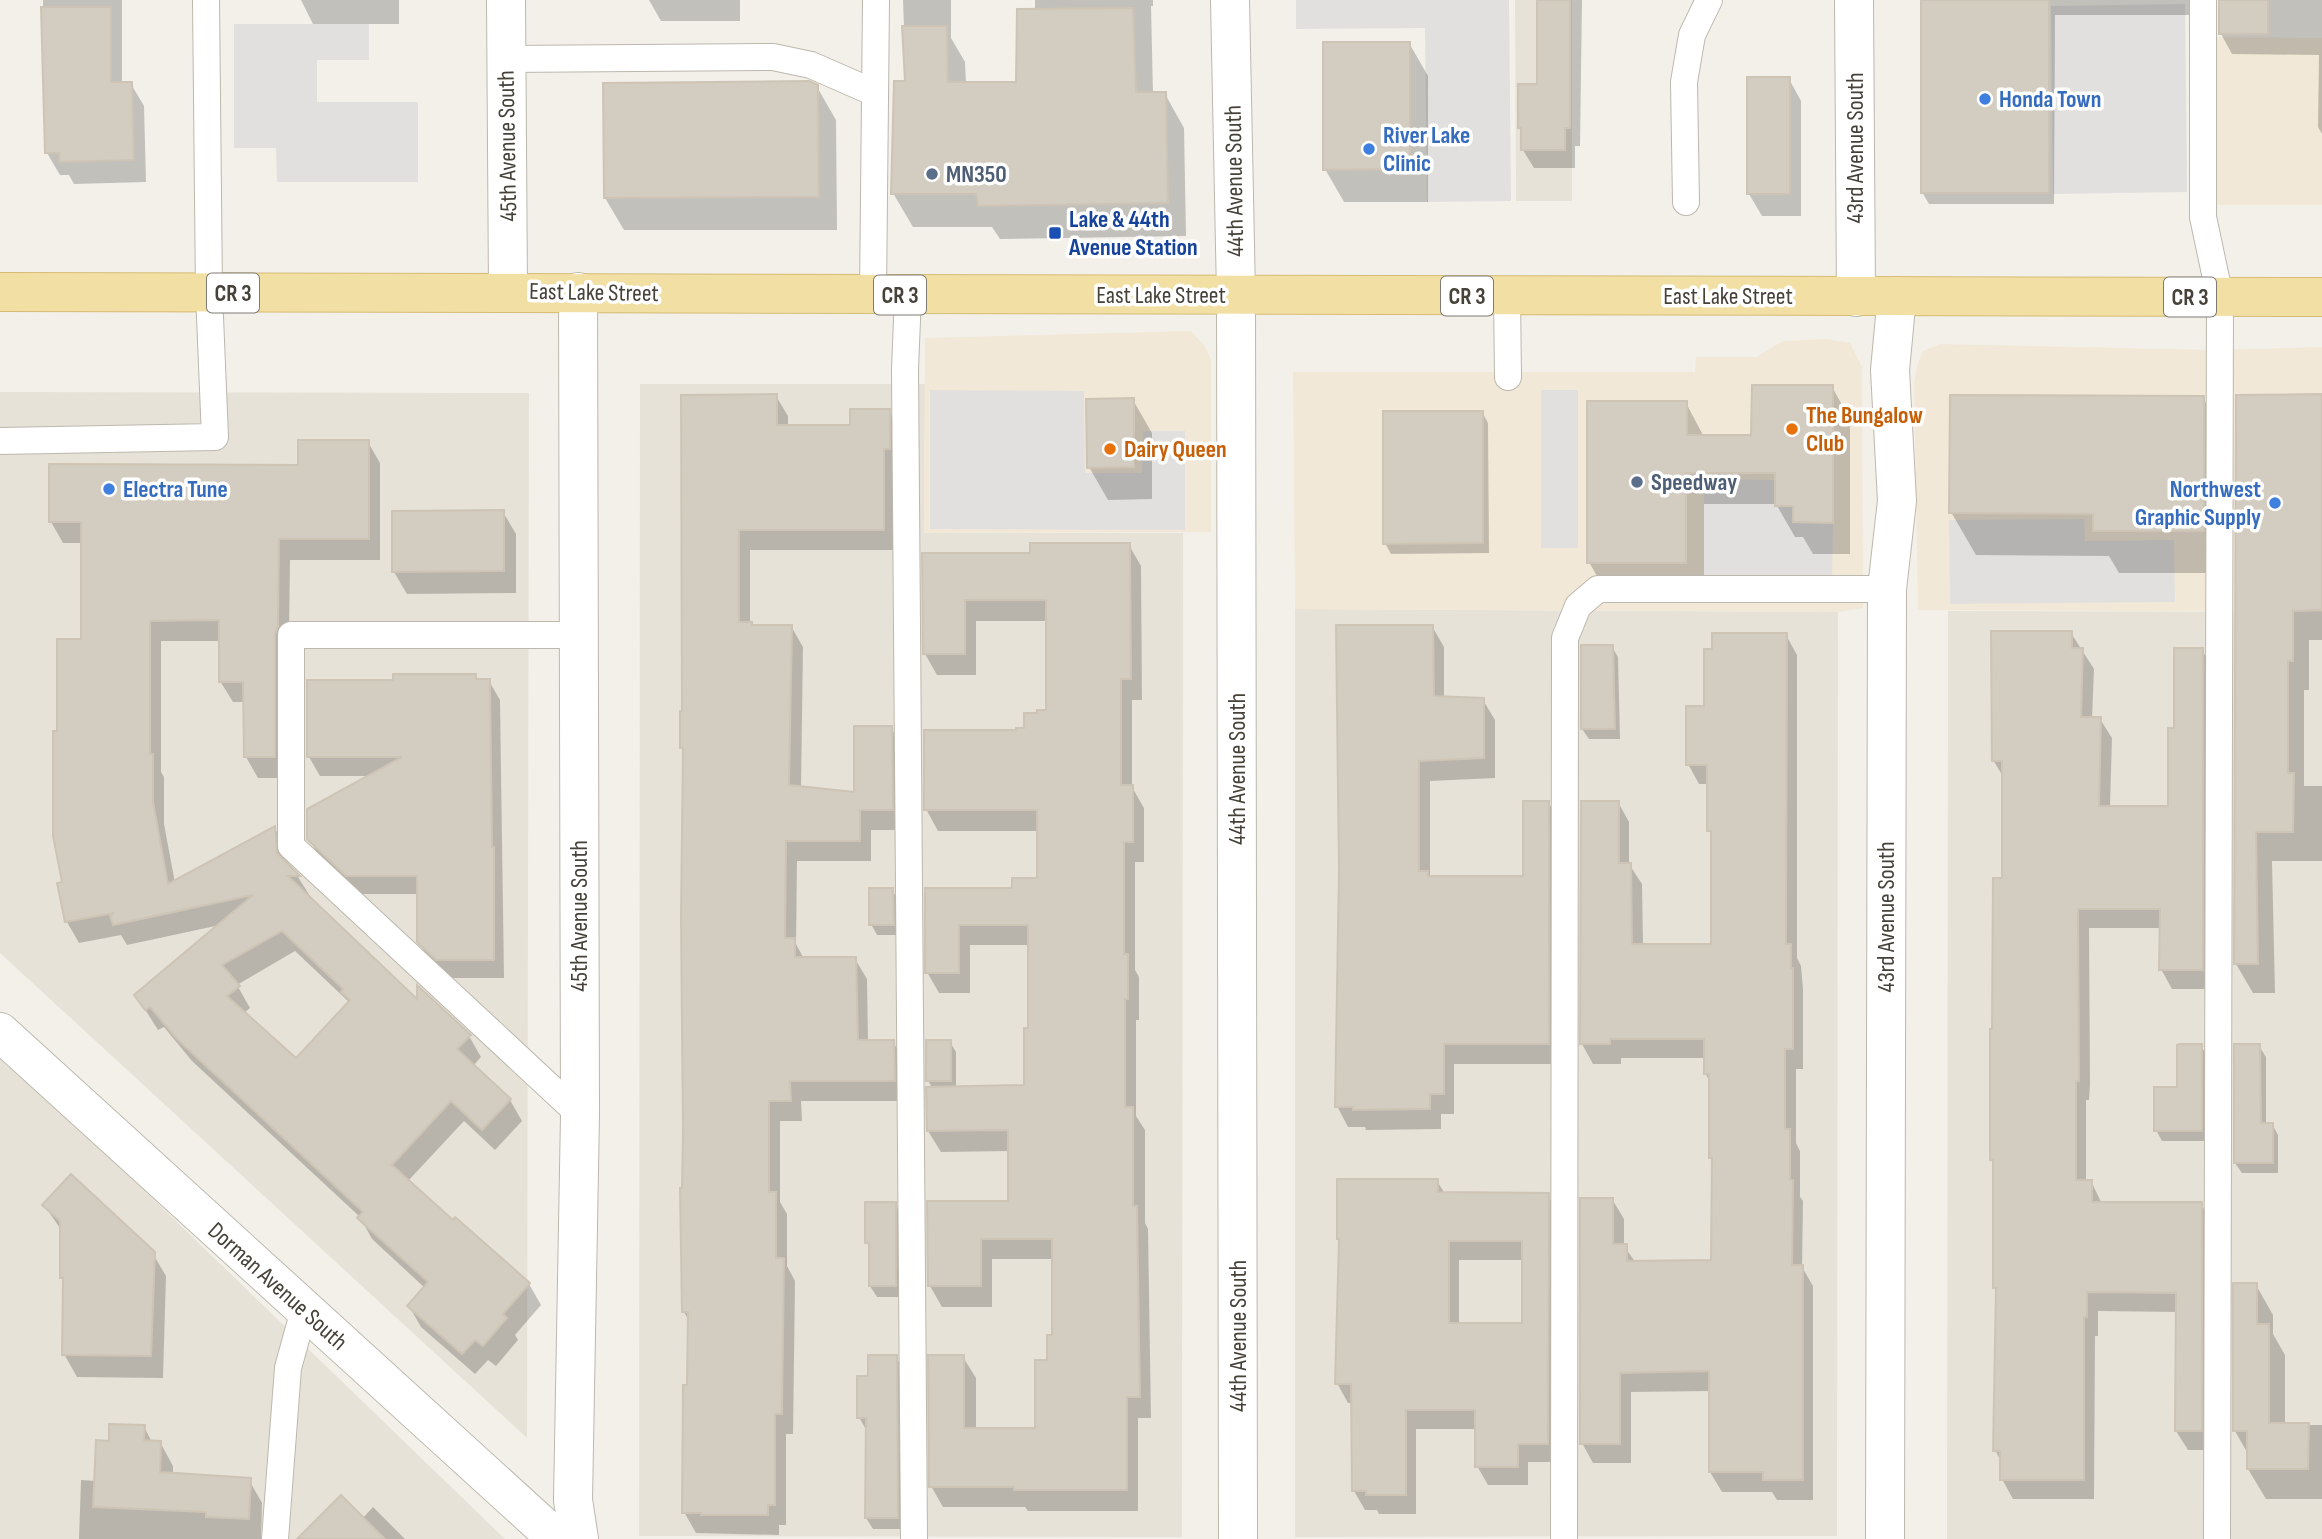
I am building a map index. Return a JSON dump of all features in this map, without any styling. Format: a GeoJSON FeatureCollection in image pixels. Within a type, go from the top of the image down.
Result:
{"type":"FeatureCollection","features":[{"type":"Feature","properties":{"kind":"main road","name":"East Lake Street"},"geometry":{"type":"LineString","coordinates":[[0,292],[2322,298]]}},
{"type":"Feature","properties":{"kind":"street","name":"45th Avenue South"},"geometry":{"type":"LineString","coordinates":[[506,0],[508,292]]}},
{"type":"Feature","properties":{"kind":"street","name":"44th Avenue South"},"geometry":{"type":"LineString","coordinates":[[1230,0],[1236,295],[1238,1539]]}},
{"type":"Feature","properties":{"kind":"street","name":"43rd Avenue South"},"geometry":{"type":"LineString","coordinates":[[1854,0],[1856,297]]}},
{"type":"Feature","properties":{"kind":"street","name":"45th Avenue South"},"geometry":{"type":"LineString","coordinates":[[578,292],[580,1115],[573,1500],[579,1539]]}},
{"type":"Feature","properties":{"kind":"street","name":"43rd Avenue South"},"geometry":{"type":"LineString","coordinates":[[1885,1539],[1887,589],[1896,501],[1890,370],[1897,296]]}},
{"type":"Feature","properties":{"kind":"street","name":"Dorman Avenue South"},"geometry":{"type":"LineString","coordinates":[[0,1032],[557,1539]]}},
{"type":"Feature","properties":{"kind":"lane"},"geometry":{"type":"LineString","coordinates":[[0,441],[215,437],[209,293],[206,0]]}},
{"type":"Feature","properties":{"kind":"lane"},"geometry":{"type":"LineString","coordinates":[[876,0],[875,93],[890,295],[905,369],[914,1539]]}},
{"type":"Feature","properties":{"kind":"lane"},"geometry":{"type":"LineString","coordinates":[[1686,202],[1684,82],[1692,35],[1710,0]]}},
{"type":"Feature","properties":{"kind":"lane"},"geometry":{"type":"LineString","coordinates":[[2203,0],[2203,217],[2220,298],[2217,1539]]}},
{"type":"Feature","properties":{"kind":"lane"},"geometry":{"type":"LineString","coordinates":[[506,59],[773,57],[811,65],[875,93]]}},
{"type":"Feature","properties":{"kind":"lane"},"geometry":{"type":"LineString","coordinates":[[1507,296],[1508,377]]}},
{"type":"Feature","properties":{"kind":"lane"},"geometry":{"type":"LineString","coordinates":[[1564,1539],[1565,638],[1578,606],[1598,589],[1887,589]]}},
{"type":"Feature","properties":{"kind":"lane"},"geometry":{"type":"LineString","coordinates":[[577,635],[291,635],[291,846],[580,1115]]}},
{"type":"Feature","properties":{"kind":"lane"},"geometry":{"type":"LineString","coordinates":[[275,1539],[288,1368],[304,1310]]}},
{"type":"Feature","properties":{"kind":"shaded area"},"geometry":{"type":"Polygon","coordinates":[[[1296,0],[1509,0],[1511,201],[1427,202],[1425,28],[1296,29],[1296,0]]]}},
{"type":"Feature","properties":{"kind":"shaded area"},"geometry":{"type":"Polygon","coordinates":[[[1515,0],[1572,0],[1572,201],[1516,201],[1515,0]]]}},
{"type":"Feature","properties":{"kind":"shaded area"},"geometry":{"type":"Polygon","coordinates":[[[2185,4],[2187,192],[2053,194],[2051,6],[2185,4]]]}},
{"type":"Feature","properties":{"kind":"shaded area"},"geometry":{"type":"Polygon","coordinates":[[[234,24],[369,24],[369,60],[317,60],[317,102],[418,102],[418,182],[277,182],[276,148],[234,148],[234,24]]]}},
{"type":"Feature","properties":{"kind":"shaded area"},"geometry":{"type":"Polygon","coordinates":[[[2213,37],[2322,38],[2322,205],[2213,205],[2213,37]]]}},
{"type":"Feature","properties":{"kind":"shaded area"},"geometry":{"type":"Polygon","coordinates":[[[1191,331],[1205,346],[1211,359],[1211,532],[924,533],[925,338],[1191,331]]]}},
{"type":"Feature","properties":{"kind":"shaded area"},"geometry":{"type":"Polygon","coordinates":[[[1826,339],[1850,343],[1862,367],[1863,608],[1838,612],[1295,609],[1293,372],[1695,372],[1696,357],[1756,357],[1783,341],[1826,339]]]}},
{"type":"Feature","properties":{"kind":"shaded area"},"geometry":{"type":"Polygon","coordinates":[[[1941,344],[2213,350],[2322,347],[2322,612],[1918,610],[1914,383],[1923,351],[1941,344]]]}},
{"type":"Feature","properties":{"kind":"shaded area"},"geometry":{"type":"Polygon","coordinates":[[[640,384],[925,384],[924,533],[1183,533],[1182,1537],[639,1536],[640,384]]]}},
{"type":"Feature","properties":{"kind":"shaded area"},"geometry":{"type":"Polygon","coordinates":[[[930,390],[1084,391],[1085,473],[1142,473],[1143,431],[1185,431],[1185,530],[930,529],[930,390]]]}},
{"type":"Feature","properties":{"kind":"shaded area"},"geometry":{"type":"Polygon","coordinates":[[[1541,390],[1578,390],[1578,548],[1541,548],[1541,390]]]}},
{"type":"Feature","properties":{"kind":"shaded area"},"geometry":{"type":"Polygon","coordinates":[[[0,392],[529,393],[527,1438],[0,953],[0,392]]]}},
{"type":"Feature","properties":{"kind":"shaded area"},"geometry":{"type":"Polygon","coordinates":[[[1704,479],[1775,480],[1793,506],[1793,522],[1833,523],[1832,584],[1704,584],[1704,479]]]}},
{"type":"Feature","properties":{"kind":"shaded area"},"geometry":{"type":"Polygon","coordinates":[[[2084,519],[2085,541],[2174,540],[2175,602],[1950,604],[1949,520],[2084,519]]]}},
{"type":"Feature","properties":{"kind":"shaded area"},"geometry":{"type":"Polygon","coordinates":[[[1295,609],[1838,612],[1837,1536],[1295,1537],[1295,609]]]}},
{"type":"Feature","properties":{"kind":"shaded area"},"geometry":{"type":"Polygon","coordinates":[[[1948,611],[2322,612],[2322,1539],[1947,1539],[1948,611]]]}},
{"type":"Feature","properties":{"kind":"shaded area"},"geometry":{"type":"Polygon","coordinates":[[[0,1051],[505,1539],[0,1539],[0,1051]]]}},
{"type":"Feature","properties":{"kind":"building"},"geometry":{"type":"Polygon","coordinates":[[[1537,0],[1570,0],[1570,128],[1565,128],[1565,150],[1521,150],[1518,84],[1537,84],[1537,0]]]}},
{"type":"Feature","properties":{"kind":"building","name":"Honda Town"},"geometry":{"type":"Polygon","coordinates":[[[1921,0],[2049,0],[2049,193],[1921,193],[1921,0]]]}},
{"type":"Feature","properties":{"kind":"building"},"geometry":{"type":"Polygon","coordinates":[[[2219,0],[2268,0],[2268,34],[2219,34],[2219,0]]]}},
{"type":"Feature","properties":{"kind":"building"},"geometry":{"type":"Polygon","coordinates":[[[41,7],[111,7],[111,82],[132,82],[134,160],[59,162],[59,153],[45,153],[41,7]]]}},
{"type":"Feature","properties":{"kind":"building"},"geometry":{"type":"Polygon","coordinates":[[[1133,8],[1136,92],[1166,92],[1168,203],[978,206],[976,194],[891,194],[894,81],[905,81],[902,26],[947,26],[948,82],[1016,82],[1017,9],[1133,8]]]}},
{"type":"Feature","properties":{"kind":"building"},"geometry":{"type":"Polygon","coordinates":[[[1323,42],[1410,42],[1410,169],[1323,170],[1323,42]]]}},
{"type":"Feature","properties":{"kind":"building"},"geometry":{"type":"Polygon","coordinates":[[[1747,77],[1790,77],[1790,194],[1747,194],[1747,77]]]}},
{"type":"Feature","properties":{"kind":"building"},"geometry":{"type":"Polygon","coordinates":[[[809,81],[818,85],[819,197],[604,198],[603,83],[809,81]]]}},
{"type":"Feature","properties":{"kind":"building"},"geometry":{"type":"Polygon","coordinates":[[[1752,385],[1833,385],[1833,523],[1793,522],[1793,506],[1775,506],[1775,473],[1686,473],[1686,563],[1587,563],[1587,401],[1687,401],[1687,435],[1751,435],[1752,385]]]}},
{"type":"Feature","properties":{"kind":"building"},"geometry":{"type":"Polygon","coordinates":[[[777,394],[777,425],[850,425],[850,409],[890,409],[890,449],[884,449],[884,530],[739,530],[739,622],[752,622],[752,625],[792,625],[789,785],[854,792],[854,726],[892,726],[893,810],[860,810],[860,841],[786,841],[785,938],[795,938],[795,957],[856,957],[858,1040],[894,1040],[895,1081],[790,1081],[791,1101],[769,1101],[769,1192],[776,1192],[776,1258],[784,1258],[782,1414],[775,1414],[775,1505],[768,1505],[768,1515],[701,1515],[682,1513],[683,1385],[687,1385],[688,1312],[682,1312],[680,1188],[683,1132],[681,395],[777,394]]]}},
{"type":"Feature","properties":{"kind":"building"},"geometry":{"type":"Polygon","coordinates":[[[2322,394],[2322,610],[2293,611],[2293,661],[2288,661],[2288,773],[2294,773],[2293,832],[2256,832],[2258,964],[2234,964],[2236,395],[2322,394]]]}},
{"type":"Feature","properties":{"kind":"building"},"geometry":{"type":"Polygon","coordinates":[[[1950,395],[2204,396],[2204,531],[2093,531],[2093,514],[1949,513],[1950,395]]]}},
{"type":"Feature","properties":{"kind":"building","name":"Dairy Queen"},"geometry":{"type":"Polygon","coordinates":[[[1134,398],[1134,467],[1087,468],[1086,399],[1134,398]]]}},
{"type":"Feature","properties":{"kind":"building"},"geometry":{"type":"Polygon","coordinates":[[[1383,411],[1483,411],[1483,543],[1383,544],[1383,411]]]}},
{"type":"Feature","properties":{"kind":"building"},"geometry":{"type":"Polygon","coordinates":[[[298,440],[369,440],[369,539],[279,539],[278,626],[275,635],[275,757],[244,757],[243,682],[219,682],[219,620],[150,621],[150,754],[153,754],[153,802],[168,884],[275,826],[277,853],[300,876],[288,876],[417,999],[417,985],[471,1035],[457,1049],[511,1099],[482,1130],[451,1101],[392,1165],[453,1220],[455,1217],[530,1283],[503,1314],[507,1318],[483,1346],[475,1340],[462,1354],[407,1306],[428,1282],[357,1218],[363,1212],[177,1039],[150,1007],[145,1010],[134,995],[253,895],[113,925],[110,916],[114,913],[65,922],[57,883],[62,882],[53,836],[53,731],[57,731],[57,639],[81,639],[81,522],[49,522],[49,464],[298,465],[298,440]],[[282,931],[222,965],[240,986],[227,996],[296,1058],[350,1000],[341,992],[343,989],[282,931]]]}},
{"type":"Feature","properties":{"kind":"building"},"geometry":{"type":"Polygon","coordinates":[[[504,510],[504,571],[392,572],[392,511],[504,510]]]}},
{"type":"Feature","properties":{"kind":"building"},"geometry":{"type":"Polygon","coordinates":[[[1030,543],[1130,543],[1131,679],[1121,679],[1121,785],[1133,785],[1133,842],[1124,842],[1124,954],[1128,954],[1128,999],[1125,999],[1125,1107],[1133,1107],[1133,1206],[1137,1206],[1140,1397],[1127,1397],[1127,1490],[929,1487],[928,1355],[964,1355],[964,1428],[1035,1428],[1035,1360],[1047,1360],[1047,1335],[1052,1335],[1052,1239],[981,1239],[981,1286],[928,1286],[927,1201],[1008,1201],[1008,1130],[927,1131],[926,1087],[1024,1085],[1024,1028],[1028,1028],[1028,925],[959,925],[959,973],[925,973],[925,888],[1012,888],[1012,878],[1037,878],[1037,810],[924,810],[924,730],[1016,730],[1024,728],[1024,713],[1046,710],[1046,600],[965,600],[965,654],[923,654],[922,553],[1030,553],[1030,543]]]}},
{"type":"Feature","properties":{"kind":"building"},"geometry":{"type":"Polygon","coordinates":[[[1336,625],[1433,625],[1434,696],[1484,698],[1484,758],[1419,761],[1419,871],[1428,871],[1428,876],[1523,876],[1523,801],[1549,801],[1549,1044],[1444,1044],[1444,1094],[1430,1094],[1430,1109],[1353,1110],[1353,1107],[1335,1107],[1339,870],[1336,625]]]}},
{"type":"Feature","properties":{"kind":"building"},"geometry":{"type":"Polygon","coordinates":[[[1991,631],[2072,631],[2072,648],[2083,648],[2081,717],[2101,717],[2099,806],[2168,806],[2168,728],[2174,728],[2174,648],[2203,648],[2203,970],[2159,970],[2160,909],[2078,909],[2079,1081],[2076,1081],[2076,1180],[2092,1180],[2092,1202],[2202,1202],[2202,1431],[2175,1431],[2176,1293],[2087,1292],[2087,1317],[2084,1317],[2084,1480],[2000,1480],[2000,1451],[1993,1451],[1996,1288],[1993,1288],[1993,1160],[1990,1160],[1990,1029],[1993,878],[2002,878],[2002,761],[1992,761],[1991,631]]]}},
{"type":"Feature","properties":{"kind":"building"},"geometry":{"type":"Polygon","coordinates":[[[1712,633],[1787,633],[1786,944],[1791,944],[1793,968],[1793,1049],[1785,1049],[1785,1129],[1790,1129],[1790,1180],[1793,1180],[1792,1265],[1803,1265],[1803,1480],[1763,1480],[1763,1472],[1709,1472],[1709,1371],[1620,1373],[1620,1444],[1580,1444],[1580,1198],[1613,1198],[1613,1244],[1627,1244],[1627,1261],[1711,1260],[1712,1158],[1709,1158],[1709,1074],[1704,1074],[1704,1039],[1610,1039],[1610,1044],[1580,1044],[1581,801],[1619,801],[1619,863],[1631,863],[1632,944],[1711,944],[1711,831],[1707,831],[1707,765],[1686,765],[1686,706],[1704,706],[1704,649],[1712,649],[1712,633]]]}},
{"type":"Feature","properties":{"kind":"building"},"geometry":{"type":"Polygon","coordinates":[[[1581,645],[1613,645],[1615,729],[1581,729],[1581,645]]]}},
{"type":"Feature","properties":{"kind":"building"},"geometry":{"type":"Polygon","coordinates":[[[393,674],[476,674],[476,679],[490,679],[494,960],[436,960],[417,942],[417,876],[346,876],[307,839],[307,809],[402,757],[307,757],[307,680],[393,680],[393,674]]]}},
{"type":"Feature","properties":{"kind":"building"},"geometry":{"type":"Polygon","coordinates":[[[869,888],[893,888],[894,925],[869,925],[869,888]]]}},
{"type":"Feature","properties":{"kind":"building"},"geometry":{"type":"Polygon","coordinates":[[[926,1040],[951,1040],[951,1081],[926,1081],[926,1040]]]}},
{"type":"Feature","properties":{"kind":"building"},"geometry":{"type":"Polygon","coordinates":[[[2202,1044],[2202,1131],[2154,1131],[2154,1087],[2177,1087],[2177,1045],[2202,1044]]]}},
{"type":"Feature","properties":{"kind":"building"},"geometry":{"type":"Polygon","coordinates":[[[2234,1044],[2260,1044],[2261,1123],[2273,1123],[2273,1163],[2234,1163],[2234,1044]]]}},
{"type":"Feature","properties":{"kind":"building"},"geometry":{"type":"Polygon","coordinates":[[[71,1174],[155,1252],[151,1356],[62,1355],[63,1278],[60,1278],[60,1221],[42,1205],[71,1174]]]}},
{"type":"Feature","properties":{"kind":"building"},"geometry":{"type":"Polygon","coordinates":[[[1337,1179],[1438,1179],[1438,1192],[1549,1193],[1548,1444],[1518,1444],[1518,1467],[1475,1467],[1475,1410],[1406,1410],[1406,1495],[1366,1495],[1366,1491],[1352,1491],[1351,1384],[1335,1384],[1337,1179]],[[1449,1241],[1449,1323],[1522,1323],[1522,1241],[1449,1241]]]}},
{"type":"Feature","properties":{"kind":"building"},"geometry":{"type":"Polygon","coordinates":[[[865,1202],[896,1202],[896,1286],[869,1286],[865,1202]]]}},
{"type":"Feature","properties":{"kind":"building"},"geometry":{"type":"Polygon","coordinates":[[[2233,1283],[2257,1283],[2257,1324],[2269,1324],[2269,1423],[2309,1423],[2308,1469],[2247,1469],[2247,1431],[2233,1431],[2233,1283]]]}},
{"type":"Feature","properties":{"kind":"building"},"geometry":{"type":"Polygon","coordinates":[[[868,1355],[897,1355],[898,1518],[865,1518],[866,1418],[857,1418],[857,1376],[868,1376],[868,1355]]]}},
{"type":"Feature","properties":{"kind":"building"},"geometry":{"type":"Polygon","coordinates":[[[109,1424],[145,1425],[144,1440],[161,1441],[160,1472],[251,1478],[249,1519],[206,1517],[206,1512],[93,1507],[96,1440],[109,1441],[109,1424]]]}},
{"type":"Feature","properties":{"kind":"building"},"geometry":{"type":"Polygon","coordinates":[[[341,1495],[385,1539],[297,1539],[341,1495]]]}},
{"type":"Feature","properties":{"kind":"place","name":"Honda Town"},"geometry":{"type":"Point","coordinates":[1985,99]}},
{"type":"Feature","properties":{"kind":"place","name":"River Lake Clinic"},"geometry":{"type":"Point","coordinates":[1369,149]}},
{"type":"Feature","properties":{"kind":"place","name":"MN350"},"geometry":{"type":"Point","coordinates":[932,174]}},
{"type":"Feature","properties":{"kind":"place","name":"Lake & 44th Avenue Station"},"geometry":{"type":"Point","coordinates":[1055,233]}},
{"type":"Feature","properties":{"kind":"place","name":"The Bungalow Club"},"geometry":{"type":"Point","coordinates":[1792,429]}},
{"type":"Feature","properties":{"kind":"place","name":"Dairy Queen"},"geometry":{"type":"Point","coordinates":[1110,449]}},
{"type":"Feature","properties":{"kind":"place","name":"Speedway"},"geometry":{"type":"Point","coordinates":[1637,482]}},
{"type":"Feature","properties":{"kind":"place","name":"Electra Tune"},"geometry":{"type":"Point","coordinates":[109,489]}},
{"type":"Feature","properties":{"kind":"place","name":"Northwest Graphic Supply"},"geometry":{"type":"Point","coordinates":[2275,503]}}]}
